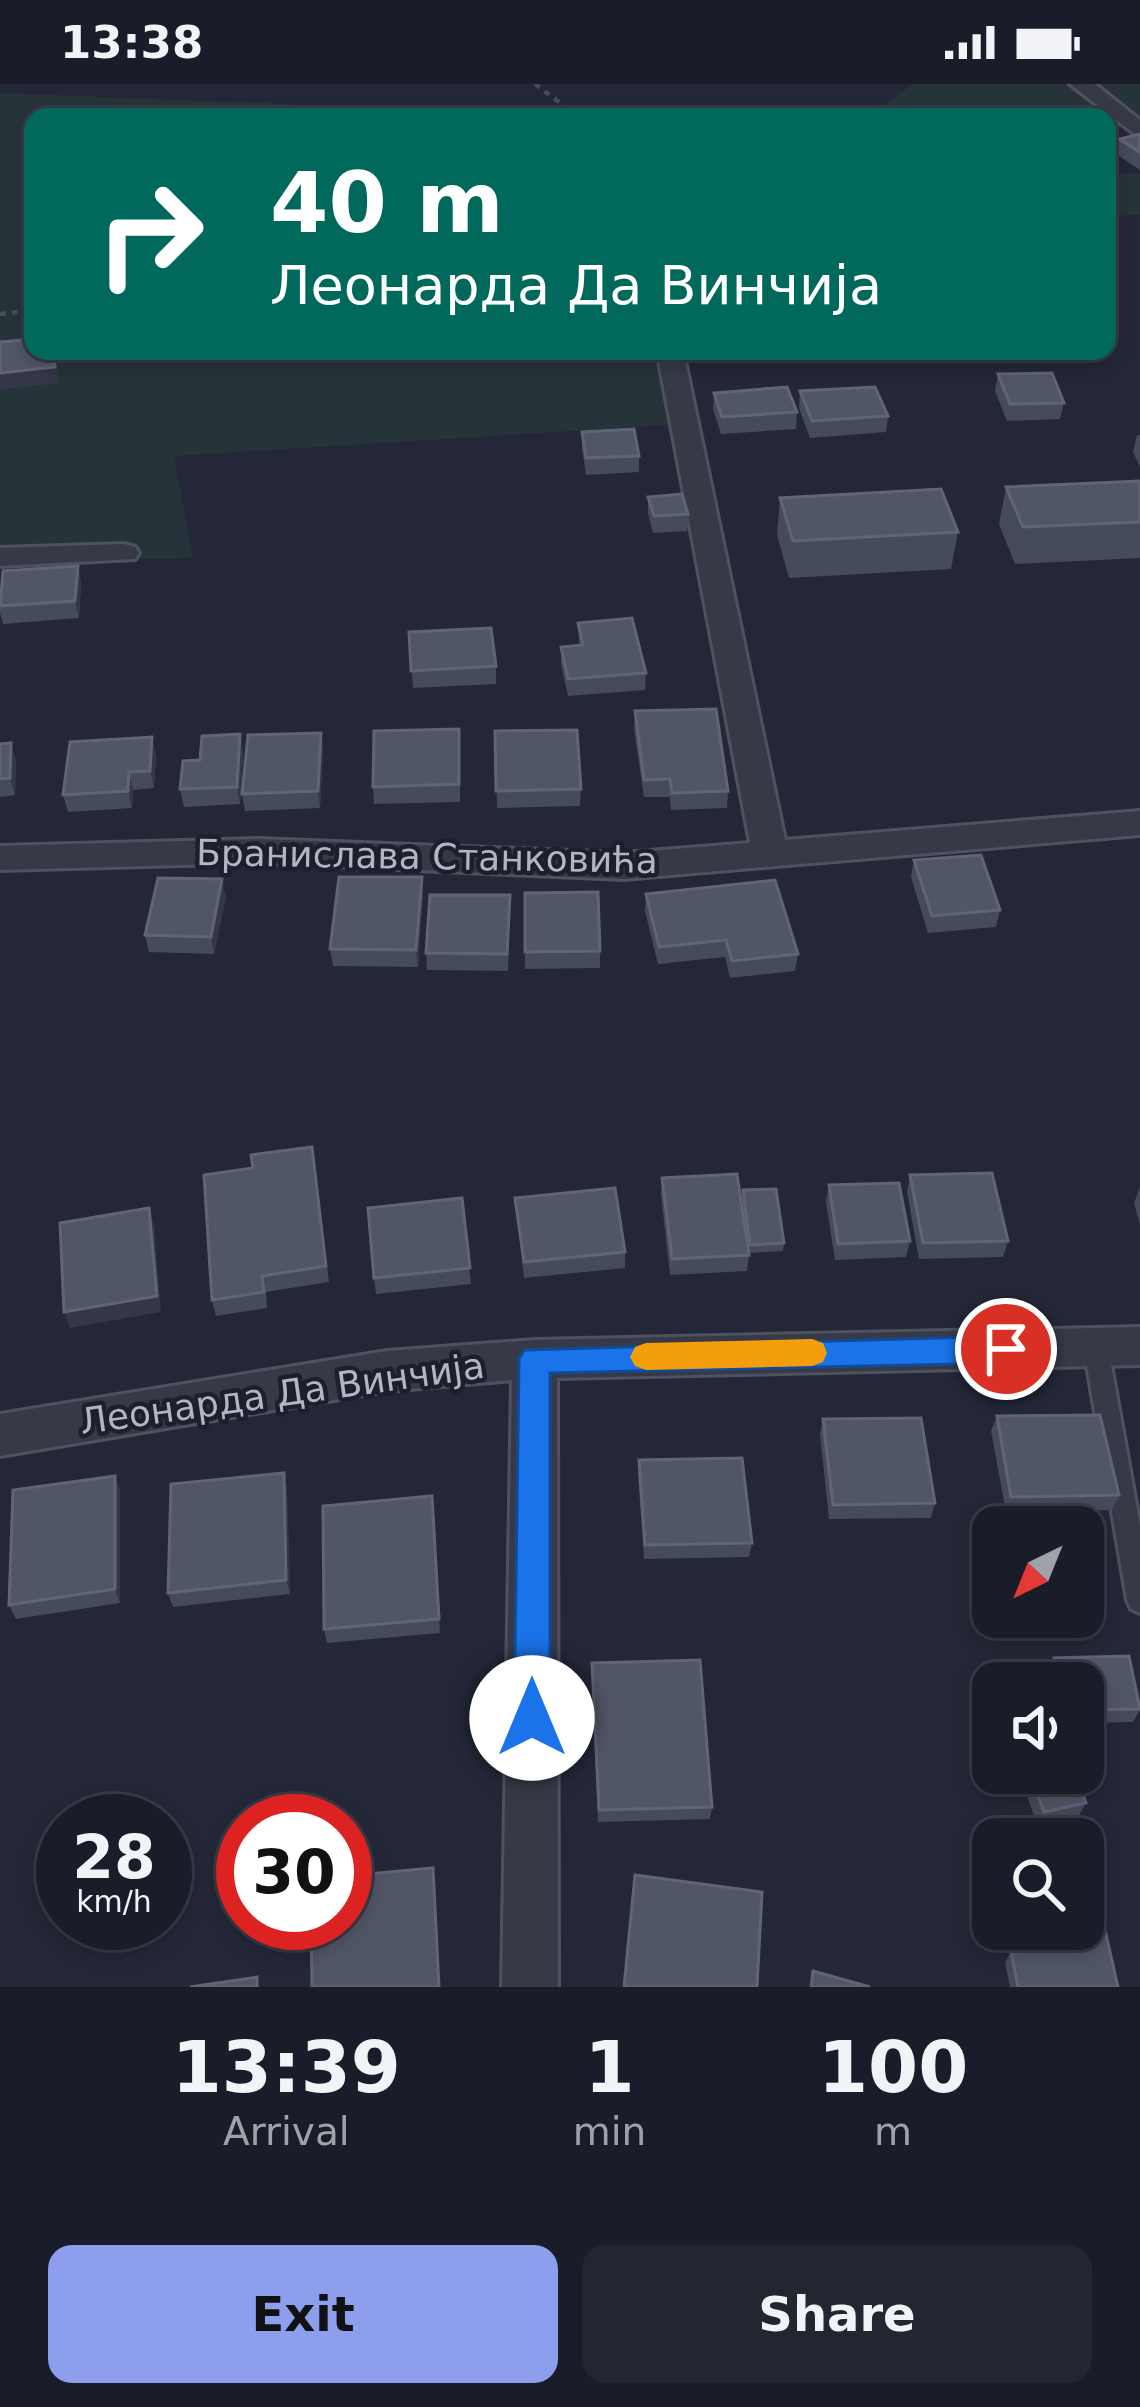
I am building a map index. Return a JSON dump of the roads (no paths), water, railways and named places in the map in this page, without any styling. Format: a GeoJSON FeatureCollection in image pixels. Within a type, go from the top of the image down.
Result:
{"type":"FeatureCollection","features":[{"type":"Feature","properties":{"kind":"street"},"geometry":{"type":"LineString","coordinates":[[1081,84],[1111,108]]}},
{"type":"Feature","properties":{"kind":"street"},"geometry":{"type":"LineString","coordinates":[[1116,112],[1140,131]]}},
{"type":"Feature","properties":{"kind":"street"},"geometry":{"type":"LineString","coordinates":[[672,360],[769,850]]}},
{"type":"Feature","properties":{"kind":"street"},"geometry":{"type":"LineString","coordinates":[[0,557],[124,553]]}},
{"type":"Feature","properties":{"kind":"street","name":"Бранислава Станковића"},"geometry":{"type":"LineString","coordinates":[[0,858],[259,850],[624,866],[769,850],[1140,823]]}},
{"type":"Feature","properties":{"kind":"street","name":"Леонарда Да Винчија"},"geometry":{"type":"LineString","coordinates":[[0,1435],[387,1371],[535,1359],[1118,1347]]}},
{"type":"Feature","properties":{"kind":"street"},"geometry":{"type":"LineString","coordinates":[[530,1987],[535,1359]]}},
{"type":"Feature","properties":{"kind":"lane"},"geometry":{"type":"LineString","coordinates":[[1118,1347],[1140,1600]]}}]}
